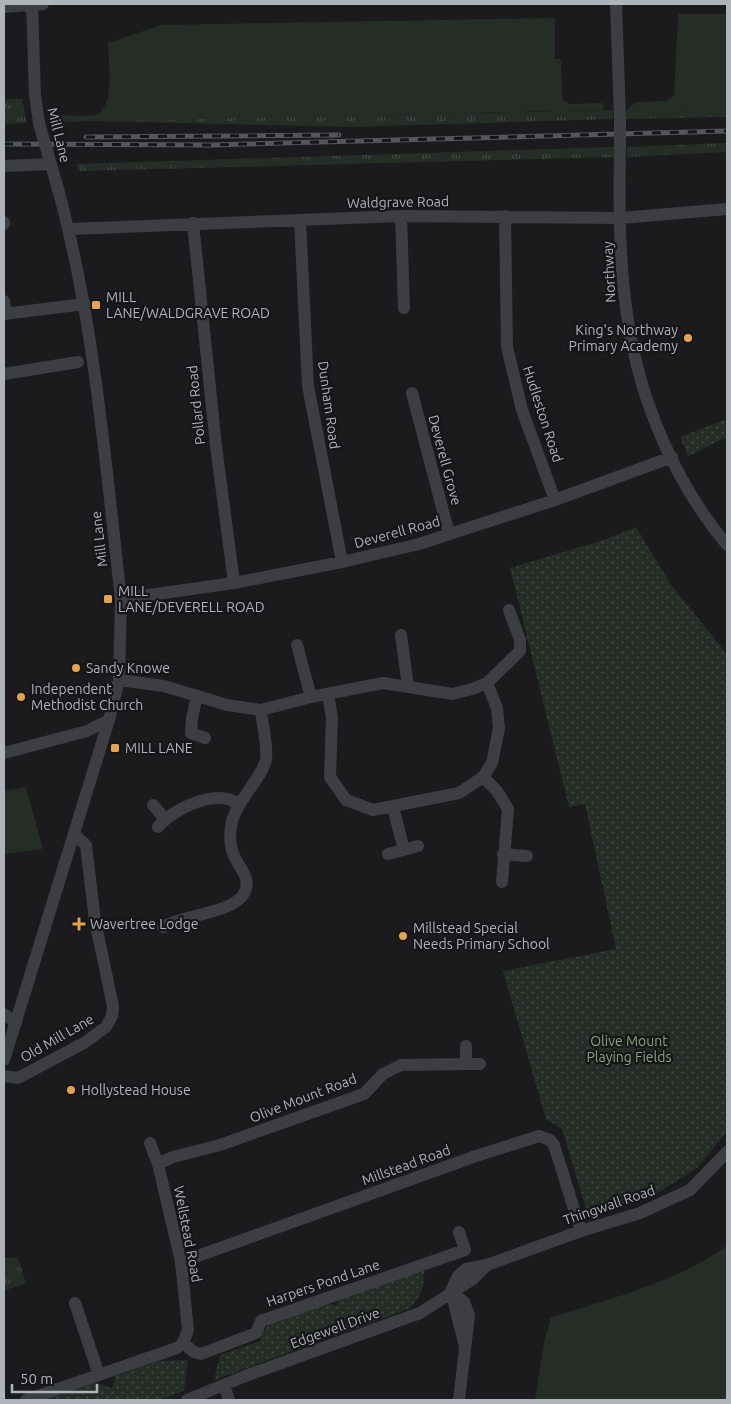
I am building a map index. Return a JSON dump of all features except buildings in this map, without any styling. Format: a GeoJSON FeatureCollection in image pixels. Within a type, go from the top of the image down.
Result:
{"type":"FeatureCollection","features":[{"type":"Feature","properties":{"kind":"street"},"geometry":{"type":"LineString","coordinates":[[4,7],[36,4]]}},
{"type":"Feature","properties":{"kind":"street","name":"Mill Lane"},"geometry":{"type":"LineString","coordinates":[[4,1060],[110,720],[119,680],[121,599],[85,304],[70,230],[39,123],[35,96],[36,4]]}},
{"type":"Feature","properties":{"kind":"street","name":"Northway"},"geometry":{"type":"LineString","coordinates":[[616,4],[621,218],[628,322],[639,371],[653,415],[672,457],[697,504],[727,545]]}},
{"type":"Feature","properties":{"kind":"street"},"geometry":{"type":"LineString","coordinates":[[4,166],[50,161]]}},
{"type":"Feature","properties":{"kind":"street","name":"Waldgrave Road"},"geometry":{"type":"LineString","coordinates":[[70,230],[193,223],[401,216],[621,218],[727,208]]}},
{"type":"Feature","properties":{"kind":"street"},"geometry":{"type":"LineString","coordinates":[[401,216],[404,308]]}},
{"type":"Feature","properties":{"kind":"street","name":"Hudleston Road"},"geometry":{"type":"LineString","coordinates":[[505,216],[507,347],[522,410],[556,500]]}},
{"type":"Feature","properties":{"kind":"street","name":"Dunham Road"},"geometry":{"type":"LineString","coordinates":[[300,220],[308,386],[342,562]]}},
{"type":"Feature","properties":{"kind":"street","name":"Pollard Road"},"geometry":{"type":"LineString","coordinates":[[193,223],[214,436],[234,583]]}},
{"type":"Feature","properties":{"kind":"street"},"geometry":{"type":"LineString","coordinates":[[4,310],[85,304]]}},
{"type":"Feature","properties":{"kind":"street"},"geometry":{"type":"LineString","coordinates":[[4,374],[78,362]]}},
{"type":"Feature","properties":{"kind":"street","name":"Deverell Grove"},"geometry":{"type":"LineString","coordinates":[[412,393],[449,534]]}},
{"type":"Feature","properties":{"kind":"street","name":"Deverell Road"},"geometry":{"type":"LineString","coordinates":[[121,599],[234,583],[342,562],[449,534],[556,500],[672,457]]}},
{"type":"Feature","properties":{"kind":"street"},"geometry":{"type":"LineString","coordinates":[[119,680],[164,686],[227,705],[261,710],[311,697],[383,683],[453,694],[487,683],[520,651],[520,640],[508,625],[509,610]]}},
{"type":"Feature","properties":{"kind":"street"},"geometry":{"type":"LineString","coordinates":[[401,635],[408,687]]}},
{"type":"Feature","properties":{"kind":"street"},"geometry":{"type":"LineString","coordinates":[[297,645],[311,697]]}},
{"type":"Feature","properties":{"kind":"street"},"geometry":{"type":"LineString","coordinates":[[328,694],[332,718],[330,777],[336,789],[346,800],[373,810],[459,793],[483,777],[492,763],[499,728],[497,708],[487,683]]}},
{"type":"Feature","properties":{"kind":"street"},"geometry":{"type":"LineString","coordinates":[[197,696],[189,737],[205,738]]}},
{"type":"Feature","properties":{"kind":"street"},"geometry":{"type":"LineString","coordinates":[[162,927],[174,920],[227,907],[243,896],[246,885],[245,873],[233,854],[231,825],[239,804],[266,760],[261,710]]}},
{"type":"Feature","properties":{"kind":"street"},"geometry":{"type":"LineString","coordinates":[[4,753],[87,731],[110,720]]}},
{"type":"Feature","properties":{"kind":"street"},"geometry":{"type":"LineString","coordinates":[[483,777],[498,791],[508,809],[502,882]]}},
{"type":"Feature","properties":{"kind":"street"},"geometry":{"type":"LineString","coordinates":[[153,805],[161,823],[187,807],[215,798],[233,800],[239,804]]}},
{"type":"Feature","properties":{"kind":"street"},"geometry":{"type":"LineString","coordinates":[[393,807],[404,850]]}},
{"type":"Feature","properties":{"kind":"street","name":"Old Mill Lane"},"geometry":{"type":"LineString","coordinates":[[4,1076],[18,1078],[84,1043],[106,1027],[112,1016],[113,1006],[95,921],[86,845],[75,835]]}},
{"type":"Feature","properties":{"kind":"street"},"geometry":{"type":"LineString","coordinates":[[388,854],[418,846]]}},
{"type":"Feature","properties":{"kind":"street"},"geometry":{"type":"LineString","coordinates":[[503,854],[526,856]]}},
{"type":"Feature","properties":{"kind":"street"},"geometry":{"type":"LineString","coordinates":[[4,1014],[16,1022]]}},
{"type":"Feature","properties":{"kind":"street"},"geometry":{"type":"LineString","coordinates":[[466,1046],[466,1064]]}},
{"type":"Feature","properties":{"kind":"street","name":"Olive Mount Road"},"geometry":{"type":"LineString","coordinates":[[158,1164],[173,1157],[220,1145],[364,1094],[384,1074],[401,1064],[480,1064]]}},
{"type":"Feature","properties":{"kind":"street","name":"Millstead Road"},"geometry":{"type":"LineString","coordinates":[[182,1262],[467,1159],[539,1136],[554,1145],[581,1231]]}},
{"type":"Feature","properties":{"kind":"street","name":"Wellstead Road"},"geometry":{"type":"LineString","coordinates":[[150,1143],[158,1164],[182,1262],[188,1330],[183,1343]]}},
{"type":"Feature","properties":{"kind":"street","name":"Thingwall Road"},"geometry":{"type":"LineString","coordinates":[[452,1291],[458,1276],[470,1267],[487,1265],[581,1231],[640,1213],[690,1190],[727,1152]]}},
{"type":"Feature","properties":{"kind":"street","name":"Harpers Pond Lane"},"geometry":{"type":"LineString","coordinates":[[183,1343],[194,1352],[201,1354],[256,1333],[261,1321],[466,1250],[460,1232]]}},
{"type":"Feature","properties":{"kind":"street"},"geometry":{"type":"LineString","coordinates":[[452,1291],[464,1302],[469,1315],[459,1400]]}},
{"type":"Feature","properties":{"kind":"street","name":"Edgewell Drive"},"geometry":{"type":"LineString","coordinates":[[187,1400],[420,1313],[452,1291]]}},
{"type":"Feature","properties":{"kind":"street"},"geometry":{"type":"LineString","coordinates":[[75,1303],[99,1375]]}},
{"type":"Feature","properties":{"kind":"street"},"geometry":{"type":"LineString","coordinates":[[26,1400],[177,1348],[183,1343]]}},
{"type":"Feature","properties":{"kind":"street"},"geometry":{"type":"LineString","coordinates":[[224,1385],[229,1400]]}},
{"type":"Feature","properties":{"kind":"green space"},"geometry":{"type":"Polygon","coordinates":[[[678,14],[727,14],[727,109],[626,110],[636,102],[666,101],[674,96],[678,14]]]}},
{"type":"Feature","properties":{"kind":"green space"},"geometry":{"type":"Polygon","coordinates":[[[555,18],[555,59],[561,59],[562,99],[569,104],[603,103],[603,110],[55,122],[60,115],[91,116],[102,111],[106,103],[109,83],[108,43],[161,25],[555,18]]]}},
{"type":"Feature","properties":{"kind":"green space"},"geometry":{"type":"Polygon","coordinates":[[[4,99],[22,99],[27,123],[4,124],[4,99]]]}},
{"type":"Feature","properties":{"kind":"green space"},"geometry":{"type":"Polygon","coordinates":[[[727,109],[727,117],[626,119],[626,110],[727,109]]]}},
{"type":"Feature","properties":{"kind":"green space"},"geometry":{"type":"Polygon","coordinates":[[[613,110],[613,119],[352,127],[87,121],[613,110]]]}},
{"type":"Feature","properties":{"kind":"green space"},"geometry":{"type":"Polygon","coordinates":[[[727,143],[727,152],[627,157],[627,147],[727,143]]]}},
{"type":"Feature","properties":{"kind":"green space"},"geometry":{"type":"Polygon","coordinates":[[[614,147],[614,157],[80,171],[76,164],[614,147]]]}},
{"type":"Feature","properties":{"kind":"green space"},"geometry":{"type":"Polygon","coordinates":[[[727,419],[727,437],[688,456],[680,437],[727,419]]]}},
{"type":"Feature","properties":{"kind":"green space","name":"Olive Mount Playing Fields"},"geometry":{"type":"Polygon","coordinates":[[[636,527],[672,586],[727,654],[727,1132],[697,1168],[648,1199],[587,1212],[562,1129],[546,1119],[503,971],[616,949],[585,804],[569,807],[510,568],[604,540],[636,527]]]}},
{"type":"Feature","properties":{"kind":"green space"},"geometry":{"type":"Polygon","coordinates":[[[26,787],[43,849],[4,854],[4,791],[26,787]]]}},
{"type":"Feature","properties":{"kind":"green space"},"geometry":{"type":"Polygon","coordinates":[[[727,1245],[727,1400],[535,1400],[549,1318],[618,1297],[666,1279],[689,1269],[727,1245]]]}},
{"type":"Feature","properties":{"kind":"green space"},"geometry":{"type":"Polygon","coordinates":[[[4,1258],[18,1258],[26,1283],[4,1291],[4,1258]]]}},
{"type":"Feature","properties":{"kind":"green space"},"geometry":{"type":"Polygon","coordinates":[[[424,1268],[422,1290],[417,1300],[408,1309],[336,1336],[329,1335],[328,1338],[214,1380],[220,1355],[260,1341],[263,1332],[269,1324],[324,1304],[337,1305],[338,1298],[424,1268]]]}},
{"type":"Feature","properties":{"kind":"green space"},"geometry":{"type":"Polygon","coordinates":[[[188,1360],[184,1391],[158,1400],[45,1400],[95,1382],[112,1388],[116,1376],[159,1361],[188,1360]]]}},
{"type":"Feature","properties":{"kind":"railway"},"geometry":{"type":"LineString","coordinates":[[4,144],[212,145],[727,131]]}},
{"type":"Feature","properties":{"kind":"railway"},"geometry":{"type":"LineString","coordinates":[[86,137],[339,135]]}},
{"type":"Feature","properties":{"kind":"place","name":"MILL LANE/WALDGRAVE ROAD"},"geometry":{"type":"Point","coordinates":[96,305]}},
{"type":"Feature","properties":{"kind":"place","name":"King's Northway Primary Academy"},"geometry":{"type":"Point","coordinates":[688,338]}},
{"type":"Feature","properties":{"kind":"place","name":"MILL LANE/DEVERELL ROAD"},"geometry":{"type":"Point","coordinates":[108,599]}},
{"type":"Feature","properties":{"kind":"place","name":"Sandy Knowe"},"geometry":{"type":"Point","coordinates":[76,668]}},
{"type":"Feature","properties":{"kind":"place","name":"Independent Methodist Church"},"geometry":{"type":"Point","coordinates":[21,697]}},
{"type":"Feature","properties":{"kind":"place","name":"MILL LANE"},"geometry":{"type":"Point","coordinates":[115,748]}},
{"type":"Feature","properties":{"kind":"place","name":"Wavertree Lodge"},"geometry":{"type":"Point","coordinates":[79,924]}},
{"type":"Feature","properties":{"kind":"place","name":"Millstead Special Needs Primary School"},"geometry":{"type":"Point","coordinates":[403,936]}},
{"type":"Feature","properties":{"kind":"place","name":"Hollystead House"},"geometry":{"type":"Point","coordinates":[71,1090]}}]}
